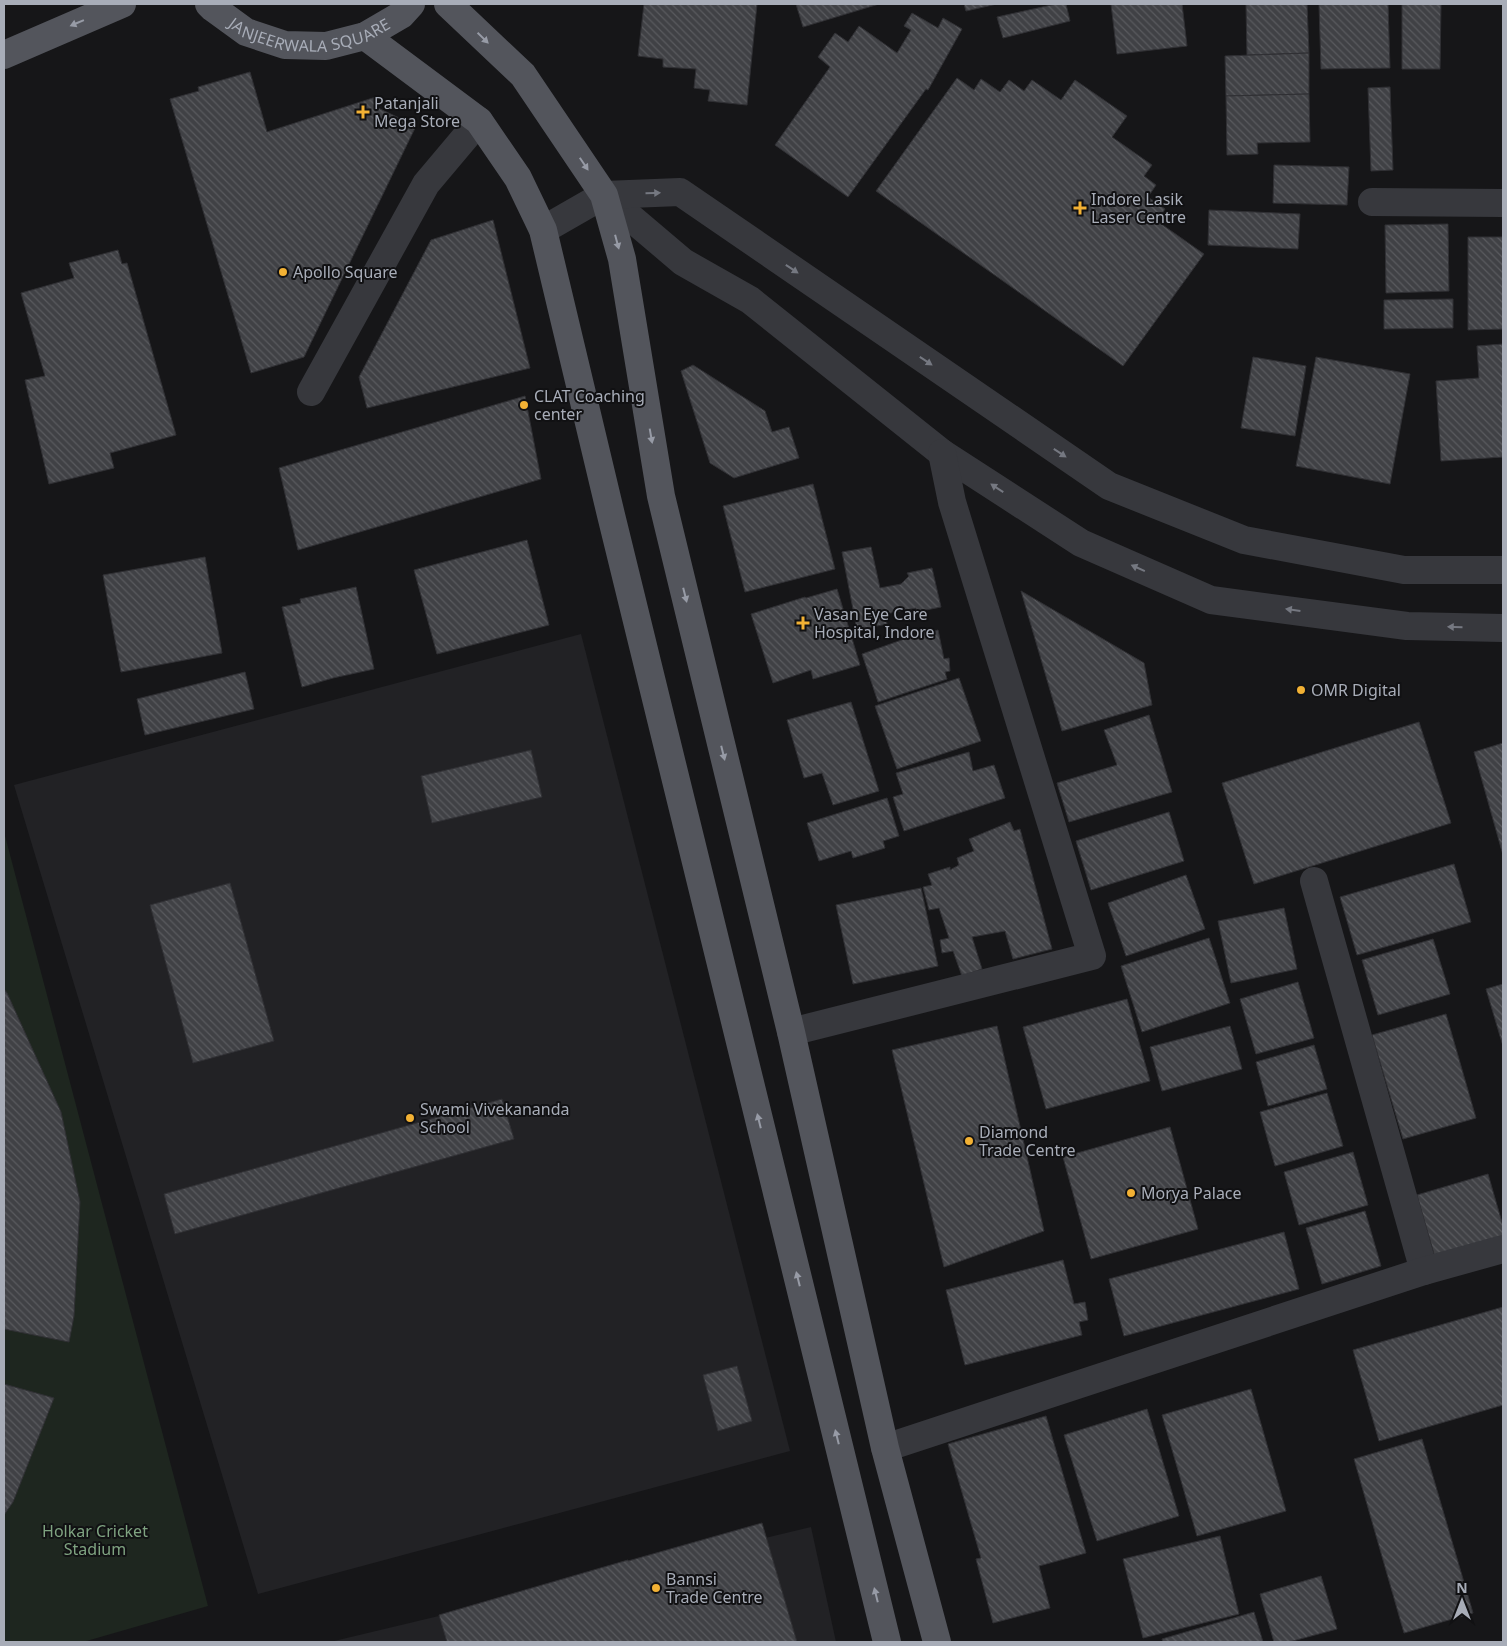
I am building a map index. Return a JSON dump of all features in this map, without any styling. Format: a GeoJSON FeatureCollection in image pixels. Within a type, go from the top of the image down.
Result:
{"type":"FeatureCollection","features":[{"type":"Feature","properties":{"kind":"main road"},"geometry":{"type":"LineString","coordinates":[[4,55],[122,4]]}},
{"type":"Feature","properties":{"kind":"main road","name":"JANJEERWALA SQUARE"},"geometry":{"type":"LineString","coordinates":[[209,4],[246,32],[285,45],[326,46],[365,36],[401,15],[411,4]]}},
{"type":"Feature","properties":{"kind":"main road"},"geometry":{"type":"LineString","coordinates":[[448,4],[523,75],[604,195],[622,259],[662,496],[790,1032],[884,1448],[937,1642]]}},
{"type":"Feature","properties":{"kind":"main road"},"geometry":{"type":"LineString","coordinates":[[365,36],[479,121],[518,178],[543,230],[887,1642]]}},
{"type":"Feature","properties":{"kind":"street"},"geometry":{"type":"LineString","coordinates":[[311,392],[426,184],[479,121]]}},
{"type":"Feature","properties":{"kind":"street"},"geometry":{"type":"LineString","coordinates":[[543,230],[604,195],[680,192],[1109,486],[1244,540],[1404,570],[1503,570]]}},
{"type":"Feature","properties":{"kind":"street"},"geometry":{"type":"LineString","coordinates":[[604,195],[683,262],[750,300],[942,453],[1081,543],[1211,600],[1407,626],[1503,628]]}},
{"type":"Feature","properties":{"kind":"street"},"geometry":{"type":"LineString","coordinates":[[1372,202],[1503,203]]}},
{"type":"Feature","properties":{"kind":"street"},"geometry":{"type":"LineString","coordinates":[[790,1032],[1092,956],[952,502],[942,453]]}},
{"type":"Feature","properties":{"kind":"street"},"geometry":{"type":"LineString","coordinates":[[1314,881],[1424,1272]]}},
{"type":"Feature","properties":{"kind":"street"},"geometry":{"type":"LineString","coordinates":[[884,1448],[1424,1272],[1503,1249]]}},
{"type":"Feature","properties":{"kind":"shaded area","name":"Swami Vivekananda School"},"geometry":{"type":"Polygon","coordinates":[[[581,634],[790,1451],[258,1594],[14,785],[581,634]]]}},
{"type":"Feature","properties":{"kind":"shaded area","name":"Bannsi Trade Centre"},"geometry":{"type":"Polygon","coordinates":[[[811,1527],[836,1642],[330,1642],[811,1527]]]}},
{"type":"Feature","properties":{"kind":"green space","name":"Holkar Cricket Stadium"},"geometry":{"type":"Polygon","coordinates":[[[4,832],[208,1606],[83,1642],[4,1642],[4,832]]]}},
{"type":"Feature","properties":{"kind":"building"},"geometry":{"type":"Polygon","coordinates":[[[644,4],[757,4],[747,105],[708,101],[710,90],[694,88],[696,69],[663,67],[663,59],[638,56],[644,4]]]}},
{"type":"Feature","properties":{"kind":"building"},"geometry":{"type":"Polygon","coordinates":[[[796,4],[879,4],[803,27],[796,4]]]}},
{"type":"Feature","properties":{"kind":"building"},"geometry":{"type":"Polygon","coordinates":[[[964,4],[997,4],[966,11],[964,4]]]}},
{"type":"Feature","properties":{"kind":"building"},"geometry":{"type":"Polygon","coordinates":[[[1056,4],[1066,4],[1070,21],[1003,38],[997,17],[1056,4]]]}},
{"type":"Feature","properties":{"kind":"building"},"geometry":{"type":"Polygon","coordinates":[[[1111,4],[1182,4],[1187,46],[1117,54],[1111,4]]]}},
{"type":"Feature","properties":{"kind":"building"},"geometry":{"type":"Polygon","coordinates":[[[1246,4],[1307,4],[1309,53],[1247,55],[1246,4]]]}},
{"type":"Feature","properties":{"kind":"building"},"geometry":{"type":"Polygon","coordinates":[[[1319,4],[1388,4],[1390,68],[1321,69],[1319,4]]]}},
{"type":"Feature","properties":{"kind":"building"},"geometry":{"type":"Polygon","coordinates":[[[1402,4],[1441,4],[1440,69],[1402,69],[1402,4]]]}},
{"type":"Feature","properties":{"kind":"building"},"geometry":{"type":"Polygon","coordinates":[[[912,13],[938,28],[943,18],[962,29],[928,90],[926,89],[848,197],[775,145],[830,67],[818,57],[835,33],[848,42],[859,26],[897,53],[911,30],[904,26],[912,13]]]}},
{"type":"Feature","properties":{"kind":"building"},"geometry":{"type":"Polygon","coordinates":[[[1309,53],[1309,94],[1226,96],[1225,56],[1309,53]]]}},
{"type":"Feature","properties":{"kind":"building","name":"Apollo Square"},"geometry":{"type":"Polygon","coordinates":[[[250,72],[267,132],[379,96],[378,108],[416,126],[304,357],[251,373],[170,99],[199,91],[198,87],[250,72]]]}},
{"type":"Feature","properties":{"kind":"building"},"geometry":{"type":"Polygon","coordinates":[[[957,78],[974,90],[981,79],[1000,92],[1009,80],[1024,91],[1032,80],[1061,100],[1075,80],[1127,116],[1112,137],[1152,165],[1144,176],[1156,185],[1148,197],[1165,209],[1157,221],[1204,254],[1123,366],[876,191],[957,78]]]}},
{"type":"Feature","properties":{"kind":"building"},"geometry":{"type":"Polygon","coordinates":[[[1390,87],[1393,170],[1371,171],[1368,88],[1390,87]]]}},
{"type":"Feature","properties":{"kind":"building"},"geometry":{"type":"Polygon","coordinates":[[[1309,94],[1310,142],[1257,143],[1258,154],[1227,155],[1226,96],[1309,94]]]}},
{"type":"Feature","properties":{"kind":"building"},"geometry":{"type":"Polygon","coordinates":[[[1274,165],[1349,167],[1347,205],[1273,203],[1274,165]]]}},
{"type":"Feature","properties":{"kind":"building"},"geometry":{"type":"Polygon","coordinates":[[[1209,210],[1300,214],[1298,249],[1208,245],[1209,210]]]}},
{"type":"Feature","properties":{"kind":"building"},"geometry":{"type":"Polygon","coordinates":[[[493,220],[530,368],[367,408],[359,377],[431,240],[493,220]]]}},
{"type":"Feature","properties":{"kind":"building"},"geometry":{"type":"Polygon","coordinates":[[[1448,224],[1449,291],[1386,293],[1385,225],[1448,224]]]}},
{"type":"Feature","properties":{"kind":"building"},"geometry":{"type":"Polygon","coordinates":[[[1468,237],[1503,237],[1503,329],[1468,330],[1468,237]]]}},
{"type":"Feature","properties":{"kind":"building"},"geometry":{"type":"Polygon","coordinates":[[[118,250],[122,264],[127,263],[176,435],[110,453],[114,468],[49,484],[25,380],[45,376],[21,293],[74,278],[69,263],[118,250]]]}},
{"type":"Feature","properties":{"kind":"building"},"geometry":{"type":"Polygon","coordinates":[[[1453,299],[1453,328],[1384,329],[1384,300],[1453,299]]]}},
{"type":"Feature","properties":{"kind":"building"},"geometry":{"type":"Polygon","coordinates":[[[1503,344],[1503,457],[1441,461],[1436,381],[1479,378],[1477,346],[1503,344]]]}},
{"type":"Feature","properties":{"kind":"building"},"geometry":{"type":"Polygon","coordinates":[[[1253,357],[1306,366],[1295,436],[1241,428],[1253,357]]]}},
{"type":"Feature","properties":{"kind":"building"},"geometry":{"type":"Polygon","coordinates":[[[1316,357],[1410,374],[1390,484],[1296,466],[1316,357]]]}},
{"type":"Feature","properties":{"kind":"building"},"geometry":{"type":"Polygon","coordinates":[[[693,365],[765,411],[772,432],[789,427],[799,458],[734,478],[710,463],[681,371],[693,365]]]}},
{"type":"Feature","properties":{"kind":"building"},"geometry":{"type":"Polygon","coordinates":[[[525,396],[541,479],[298,550],[279,468],[525,396]]]}},
{"type":"Feature","properties":{"kind":"building"},"geometry":{"type":"Polygon","coordinates":[[[813,484],[835,569],[745,592],[723,506],[813,484]]]}},
{"type":"Feature","properties":{"kind":"building"},"geometry":{"type":"Polygon","coordinates":[[[527,540],[549,625],[437,654],[414,570],[527,540]]]}},
{"type":"Feature","properties":{"kind":"building"},"geometry":{"type":"Polygon","coordinates":[[[871,547],[880,588],[901,584],[909,576],[907,573],[932,568],[941,607],[916,612],[916,608],[885,614],[887,624],[857,630],[842,552],[871,547]]]}},
{"type":"Feature","properties":{"kind":"building"},"geometry":{"type":"Polygon","coordinates":[[[205,557],[222,653],[121,672],[103,575],[205,557]]]}},
{"type":"Feature","properties":{"kind":"building"},"geometry":{"type":"Polygon","coordinates":[[[356,587],[374,669],[302,687],[282,607],[301,603],[300,599],[356,587]]]}},
{"type":"Feature","properties":{"kind":"building"},"geometry":{"type":"Polygon","coordinates":[[[837,589],[860,665],[813,679],[811,670],[773,683],[751,614],[837,589]]]}},
{"type":"Feature","properties":{"kind":"building"},"geometry":{"type":"Polygon","coordinates":[[[1021,591],[1144,663],[1152,705],[1062,731],[1021,591]]]}},
{"type":"Feature","properties":{"kind":"building"},"geometry":{"type":"Polygon","coordinates":[[[930,630],[931,632],[938,630],[944,659],[949,658],[950,671],[945,672],[947,679],[878,702],[862,654],[930,630]]]}},
{"type":"Feature","properties":{"kind":"building"},"geometry":{"type":"Polygon","coordinates":[[[245,672],[254,709],[145,735],[137,699],[245,672]]]}},
{"type":"Feature","properties":{"kind":"building"},"geometry":{"type":"Polygon","coordinates":[[[959,678],[981,741],[897,769],[875,706],[959,678]]]}},
{"type":"Feature","properties":{"kind":"building"},"geometry":{"type":"Polygon","coordinates":[[[851,702],[879,791],[833,805],[822,773],[804,778],[787,720],[851,702]]]}},
{"type":"Feature","properties":{"kind":"building"},"geometry":{"type":"Polygon","coordinates":[[[1149,715],[1172,792],[1069,822],[1057,783],[1117,765],[1104,730],[1149,715]]]}},
{"type":"Feature","properties":{"kind":"building"},"geometry":{"type":"Polygon","coordinates":[[[1419,722],[1451,823],[1254,884],[1222,783],[1419,722]]]}},
{"type":"Feature","properties":{"kind":"building"},"geometry":{"type":"Polygon","coordinates":[[[1503,743],[1503,855],[1474,752],[1503,743]]]}},
{"type":"Feature","properties":{"kind":"building"},"geometry":{"type":"Polygon","coordinates":[[[531,750],[542,797],[432,823],[421,776],[531,750]]]}},
{"type":"Feature","properties":{"kind":"building"},"geometry":{"type":"Polygon","coordinates":[[[969,752],[973,771],[994,765],[1005,798],[904,831],[893,797],[903,794],[896,773],[969,752]]]}},
{"type":"Feature","properties":{"kind":"building"},"geometry":{"type":"Polygon","coordinates":[[[887,798],[899,836],[883,841],[885,848],[853,858],[851,851],[819,861],[807,823],[887,798]]]}},
{"type":"Feature","properties":{"kind":"building"},"geometry":{"type":"Polygon","coordinates":[[[1169,812],[1184,861],[1091,890],[1076,841],[1169,812]]]}},
{"type":"Feature","properties":{"kind":"building"},"geometry":{"type":"Polygon","coordinates":[[[1010,822],[1014,831],[1020,829],[1052,949],[1013,959],[1005,931],[972,937],[982,969],[962,976],[953,951],[942,953],[940,940],[949,938],[939,908],[929,910],[923,887],[932,885],[928,874],[950,867],[950,870],[959,865],[957,858],[974,851],[969,839],[1010,822]]]}},
{"type":"Feature","properties":{"kind":"building"},"geometry":{"type":"Polygon","coordinates":[[[1454,864],[1471,922],[1357,955],[1340,897],[1454,864]]]}},
{"type":"Feature","properties":{"kind":"building"},"geometry":{"type":"Polygon","coordinates":[[[1186,875],[1205,929],[1126,956],[1108,903],[1186,875]]]}},
{"type":"Feature","properties":{"kind":"building"},"geometry":{"type":"Polygon","coordinates":[[[230,883],[274,1041],[193,1063],[150,905],[230,883]]]}},
{"type":"Feature","properties":{"kind":"building"},"geometry":{"type":"Polygon","coordinates":[[[921,888],[938,966],[853,984],[836,905],[921,888]]]}},
{"type":"Feature","properties":{"kind":"building"},"geometry":{"type":"Polygon","coordinates":[[[1284,908],[1297,969],[1231,983],[1218,921],[1284,908]]]}},
{"type":"Feature","properties":{"kind":"building"},"geometry":{"type":"Polygon","coordinates":[[[1209,938],[1230,1003],[1142,1032],[1121,966],[1209,938]]]}},
{"type":"Feature","properties":{"kind":"building"},"geometry":{"type":"Polygon","coordinates":[[[1433,939],[1450,994],[1378,1015],[1362,960],[1433,939]]]}},
{"type":"Feature","properties":{"kind":"building"},"geometry":{"type":"Polygon","coordinates":[[[1298,982],[1314,1038],[1256,1054],[1240,999],[1298,982]]]}},
{"type":"Feature","properties":{"kind":"building"},"geometry":{"type":"Polygon","coordinates":[[[1503,984],[1503,1046],[1486,989],[1503,984]]]}},
{"type":"Feature","properties":{"kind":"building"},"geometry":{"type":"Polygon","coordinates":[[[4,989],[61,1112],[80,1202],[74,1316],[69,1342],[4,1329],[4,989]]]}},
{"type":"Feature","properties":{"kind":"building"},"geometry":{"type":"Polygon","coordinates":[[[1127,999],[1150,1081],[1046,1109],[1023,1027],[1127,999]]]}},
{"type":"Feature","properties":{"kind":"building"},"geometry":{"type":"Polygon","coordinates":[[[1446,1014],[1476,1118],[1403,1139],[1372,1035],[1446,1014]]]}},
{"type":"Feature","properties":{"kind":"building","name":"Diamond Trade Centre"},"geometry":{"type":"Polygon","coordinates":[[[997,1026],[1044,1231],[944,1267],[892,1050],[997,1026]]]}},
{"type":"Feature","properties":{"kind":"building"},"geometry":{"type":"Polygon","coordinates":[[[1230,1026],[1242,1069],[1162,1091],[1150,1047],[1230,1026]]]}},
{"type":"Feature","properties":{"kind":"building"},"geometry":{"type":"Polygon","coordinates":[[[1314,1045],[1327,1089],[1268,1106],[1256,1062],[1314,1045]]]}},
{"type":"Feature","properties":{"kind":"building"},"geometry":{"type":"Polygon","coordinates":[[[1327,1093],[1343,1146],[1275,1166],[1260,1112],[1327,1093]]]}},
{"type":"Feature","properties":{"kind":"building"},"geometry":{"type":"Polygon","coordinates":[[[502,1099],[514,1139],[175,1234],[164,1194],[502,1099]]]}},
{"type":"Feature","properties":{"kind":"building","name":"Morya Palace"},"geometry":{"type":"Polygon","coordinates":[[[1170,1127],[1198,1229],[1091,1259],[1063,1157],[1170,1127]]]}},
{"type":"Feature","properties":{"kind":"building"},"geometry":{"type":"Polygon","coordinates":[[[1353,1152],[1368,1205],[1299,1225],[1284,1172],[1353,1152]]]}},
{"type":"Feature","properties":{"kind":"building"},"geometry":{"type":"Polygon","coordinates":[[[1488,1174],[1503,1226],[1503,1245],[1437,1264],[1417,1195],[1488,1174]]]}},
{"type":"Feature","properties":{"kind":"building"},"geometry":{"type":"Polygon","coordinates":[[[1365,1211],[1381,1266],[1322,1284],[1306,1228],[1365,1211]]]}},
{"type":"Feature","properties":{"kind":"building"},"geometry":{"type":"Polygon","coordinates":[[[1284,1232],[1299,1289],[1124,1336],[1109,1279],[1284,1232]]]}},
{"type":"Feature","properties":{"kind":"building"},"geometry":{"type":"Polygon","coordinates":[[[1063,1260],[1074,1304],[1085,1302],[1088,1320],[1079,1322],[1082,1335],[965,1365],[946,1290],[1063,1260]]]}},
{"type":"Feature","properties":{"kind":"building"},"geometry":{"type":"Polygon","coordinates":[[[1503,1307],[1503,1405],[1379,1441],[1353,1350],[1503,1307]]]}},
{"type":"Feature","properties":{"kind":"building"},"geometry":{"type":"Polygon","coordinates":[[[737,1366],[752,1421],[718,1431],[703,1375],[737,1366]]]}},
{"type":"Feature","properties":{"kind":"building"},"geometry":{"type":"Polygon","coordinates":[[[4,1384],[54,1398],[13,1502],[4,1515],[4,1384]]]}},
{"type":"Feature","properties":{"kind":"building"},"geometry":{"type":"Polygon","coordinates":[[[1251,1389],[1286,1511],[1197,1536],[1162,1415],[1251,1389]]]}},
{"type":"Feature","properties":{"kind":"building"},"geometry":{"type":"Polygon","coordinates":[[[1147,1409],[1179,1516],[1097,1541],[1064,1435],[1147,1409]]]}},
{"type":"Feature","properties":{"kind":"building"},"geometry":{"type":"Polygon","coordinates":[[[1046,1416],[1086,1553],[1039,1566],[1050,1608],[993,1623],[976,1559],[981,1558],[948,1444],[1046,1416]]]}},
{"type":"Feature","properties":{"kind":"building"},"geometry":{"type":"Polygon","coordinates":[[[1422,1439],[1473,1613],[1404,1633],[1354,1459],[1422,1439]]]}},
{"type":"Feature","properties":{"kind":"building","name":"Bannsi Trade Centre"},"geometry":{"type":"Polygon","coordinates":[[[762,1523],[797,1642],[447,1642],[439,1615],[762,1523]]]}},
{"type":"Feature","properties":{"kind":"building"},"geometry":{"type":"Polygon","coordinates":[[[1220,1536],[1239,1614],[1143,1638],[1123,1559],[1220,1536]]]}},
{"type":"Feature","properties":{"kind":"building"},"geometry":{"type":"Polygon","coordinates":[[[1321,1576],[1337,1629],[1289,1642],[1274,1642],[1260,1594],[1321,1576]]]}},
{"type":"Feature","properties":{"kind":"building"},"geometry":{"type":"Polygon","coordinates":[[[1254,1612],[1263,1642],[1163,1642],[1162,1639],[1254,1612]]]}},
{"type":"Feature","properties":{"kind":"place","name":"Patanjali Mega Store"},"geometry":{"type":"Point","coordinates":[363,112]}},
{"type":"Feature","properties":{"kind":"place","name":"Indore Lasik Laser Centre"},"geometry":{"type":"Point","coordinates":[1080,208]}},
{"type":"Feature","properties":{"kind":"place","name":"Apollo Square"},"geometry":{"type":"Point","coordinates":[283,272]}},
{"type":"Feature","properties":{"kind":"place","name":"CLAT Coaching center"},"geometry":{"type":"Point","coordinates":[524,405]}},
{"type":"Feature","properties":{"kind":"place","name":"Vasan Eye Care Hospital, Indore"},"geometry":{"type":"Point","coordinates":[803,623]}},
{"type":"Feature","properties":{"kind":"place","name":"OMR Digital"},"geometry":{"type":"Point","coordinates":[1301,690]}},
{"type":"Feature","properties":{"kind":"place","name":"Swami Vivekananda School"},"geometry":{"type":"Point","coordinates":[410,1118]}},
{"type":"Feature","properties":{"kind":"place","name":"Diamond Trade Centre"},"geometry":{"type":"Point","coordinates":[969,1141]}},
{"type":"Feature","properties":{"kind":"place","name":"Morya Palace"},"geometry":{"type":"Point","coordinates":[1131,1193]}},
{"type":"Feature","properties":{"kind":"place","name":"Bannsi Trade Centre"},"geometry":{"type":"Point","coordinates":[656,1588]}}]}
